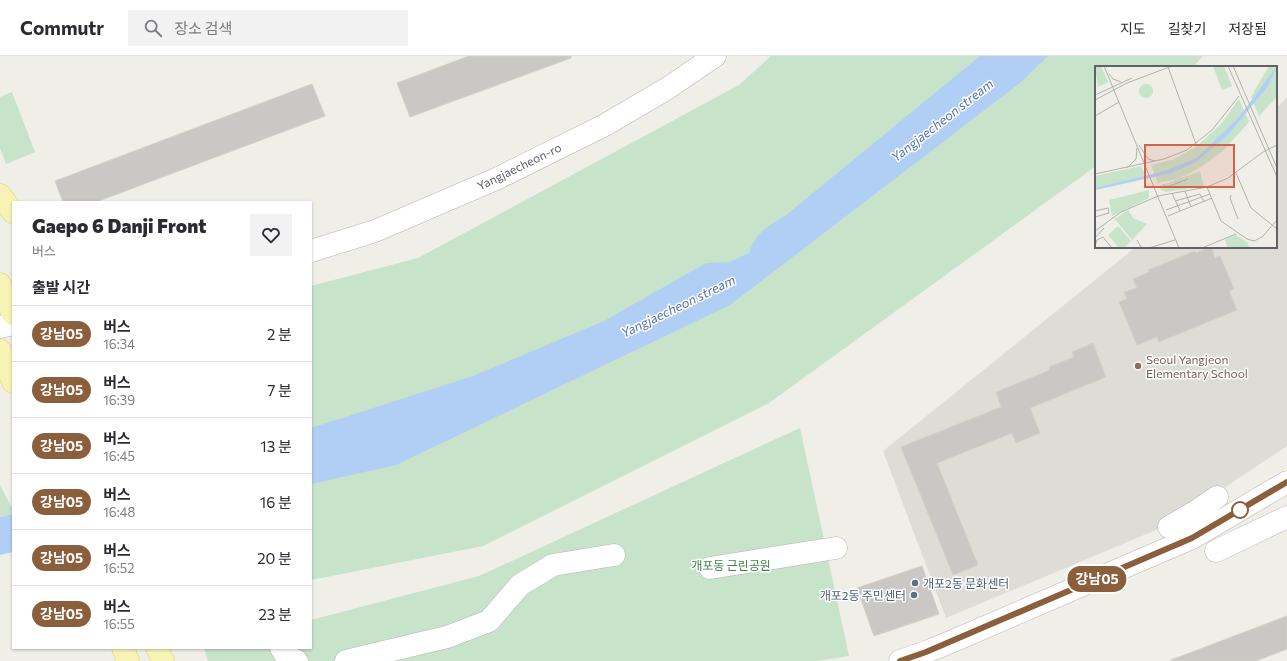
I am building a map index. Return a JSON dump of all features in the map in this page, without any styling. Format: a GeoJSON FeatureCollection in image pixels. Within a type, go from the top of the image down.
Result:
{"type":"FeatureCollection","features":[{"type":"Feature","properties":{"kind":"main road"},"geometry":{"type":"LineString","coordinates":[[0,196],[12,211]]}},
{"type":"Feature","properties":{"kind":"main road"},"geometry":{"type":"LineString","coordinates":[[0,284],[12,312]]}},
{"type":"Feature","properties":{"kind":"main road"},"geometry":{"type":"LineString","coordinates":[[0,350],[12,380]]}},
{"type":"Feature","properties":{"kind":"main road"},"geometry":{"type":"LineString","coordinates":[[157,649],[163,661]]}},
{"type":"Feature","properties":{"kind":"street","name":"Yangjaecheon-ro"},"geometry":{"type":"LineString","coordinates":[[312,250],[375,231],[496,179],[604,125],[668,88],[715,56]]}},
{"type":"Feature","properties":{"kind":"street"},"geometry":{"type":"LineString","coordinates":[[0,327],[12,324]]}},
{"type":"Feature","properties":{"kind":"street"},"geometry":{"type":"LineString","coordinates":[[901,661],[946,644],[1192,538],[1287,482]]}},
{"type":"Feature","properties":{"kind":"street"},"geometry":{"type":"LineString","coordinates":[[1169,527],[1196,512],[1217,497]]}},
{"type":"Feature","properties":{"kind":"street"},"geometry":{"type":"LineString","coordinates":[[1216,551],[1287,517]]}},
{"type":"Feature","properties":{"kind":"street"},"geometry":{"type":"LineString","coordinates":[[710,568],[836,548]]}},
{"type":"Feature","properties":{"kind":"street"},"geometry":{"type":"LineString","coordinates":[[346,661],[447,637],[489,621],[520,585],[553,565],[614,555]]}},
{"type":"Feature","properties":{"kind":"street"},"geometry":{"type":"LineString","coordinates":[[282,649],[286,656],[297,661]]}},
{"type":"Feature","properties":{"kind":"shaded area","name":"Seoul Yangjeon Elementary School"},"geometry":{"type":"Polygon","coordinates":[[[1287,97],[1287,446],[1168,525],[946,618],[883,451],[1135,248],[1277,248],[1277,108],[1287,97]]]}},
{"type":"Feature","properties":{"kind":"green space"},"geometry":{"type":"Polygon","coordinates":[[[771,56],[1203,56],[1194,66],[1095,66],[1095,167],[769,403],[483,546],[312,580],[312,286],[418,258],[739,85],[771,56]]]}},
{"type":"Feature","properties":{"kind":"green space"},"geometry":{"type":"Polygon","coordinates":[[[12,92],[35,152],[6,164],[0,148],[0,97],[12,92]]]}},
{"type":"Feature","properties":{"kind":"green space","name":"개포동 근린공원"},"geometry":{"type":"Polygon","coordinates":[[[800,428],[849,656],[817,661],[208,661],[204,649],[312,649],[312,620],[479,576],[800,428]]]}},
{"type":"Feature","properties":{"kind":"green space"},"geometry":{"type":"Polygon","coordinates":[[[0,485],[12,508],[12,514],[0,517],[0,485]]]}},
{"type":"Feature","properties":{"kind":"water","name":"Yangjaecheon stream"},"geometry":{"type":"Polygon","coordinates":[[[980,56],[1048,56],[1020,83],[730,305],[396,465],[312,484],[312,428],[473,376],[604,321],[706,263],[729,262],[749,253],[755,240],[763,230],[785,216],[980,56]]]}},
{"type":"Feature","properties":{"kind":"water"},"geometry":{"type":"Polygon","coordinates":[[[12,514],[12,552],[0,555],[0,517],[12,514]]]}},
{"type":"Feature","properties":{"kind":"building"},"geometry":{"type":"Polygon","coordinates":[[[469,56],[571,56],[571,58],[410,117],[397,83],[469,56]]]}},
{"type":"Feature","properties":{"kind":"building"},"geometry":{"type":"Polygon","coordinates":[[[312,84],[325,116],[99,201],[63,201],[55,181],[312,84]]]}},
{"type":"Feature","properties":{"kind":"building"},"geometry":{"type":"Polygon","coordinates":[[[1211,248],[1215,258],[1220,256],[1234,289],[1229,291],[1237,310],[1159,342],[1157,337],[1137,345],[1119,302],[1127,299],[1124,292],[1137,288],[1133,279],[1149,272],[1148,270],[1195,251],[1196,253],[1211,248]]]}},
{"type":"Feature","properties":{"kind":"building"},"geometry":{"type":"Polygon","coordinates":[[[1093,343],[1106,377],[1030,408],[1040,433],[1016,443],[1012,433],[937,463],[978,565],[953,575],[901,447],[1001,407],[996,392],[1050,370],[1049,367],[1074,357],[1072,352],[1093,343]]]}},
{"type":"Feature","properties":{"kind":"building"},"geometry":{"type":"Polygon","coordinates":[[[922,566],[939,614],[874,636],[857,588],[922,566]]]}},
{"type":"Feature","properties":{"kind":"building"},"geometry":{"type":"Polygon","coordinates":[[[1287,616],[1287,649],[1256,661],[1171,661],[1171,660],[1287,616]]]}},
{"type":"Feature","properties":{"kind":"bus line","name":"강남05"},"geometry":{"type":"LineString","coordinates":[[900,661],[926,652],[1192,538],[1287,482]]}},
{"type":"Feature","properties":{"kind":"place","name":"Seoul Yangjeon Elementary School"},"geometry":{"type":"Point","coordinates":[1138,366]}},
{"type":"Feature","properties":{"kind":"place","name":"개포2동 문화센터"},"geometry":{"type":"Point","coordinates":[915,583]}},
{"type":"Feature","properties":{"kind":"place","name":"개포2동 주민센터"},"geometry":{"type":"Point","coordinates":[914,595]}}]}
